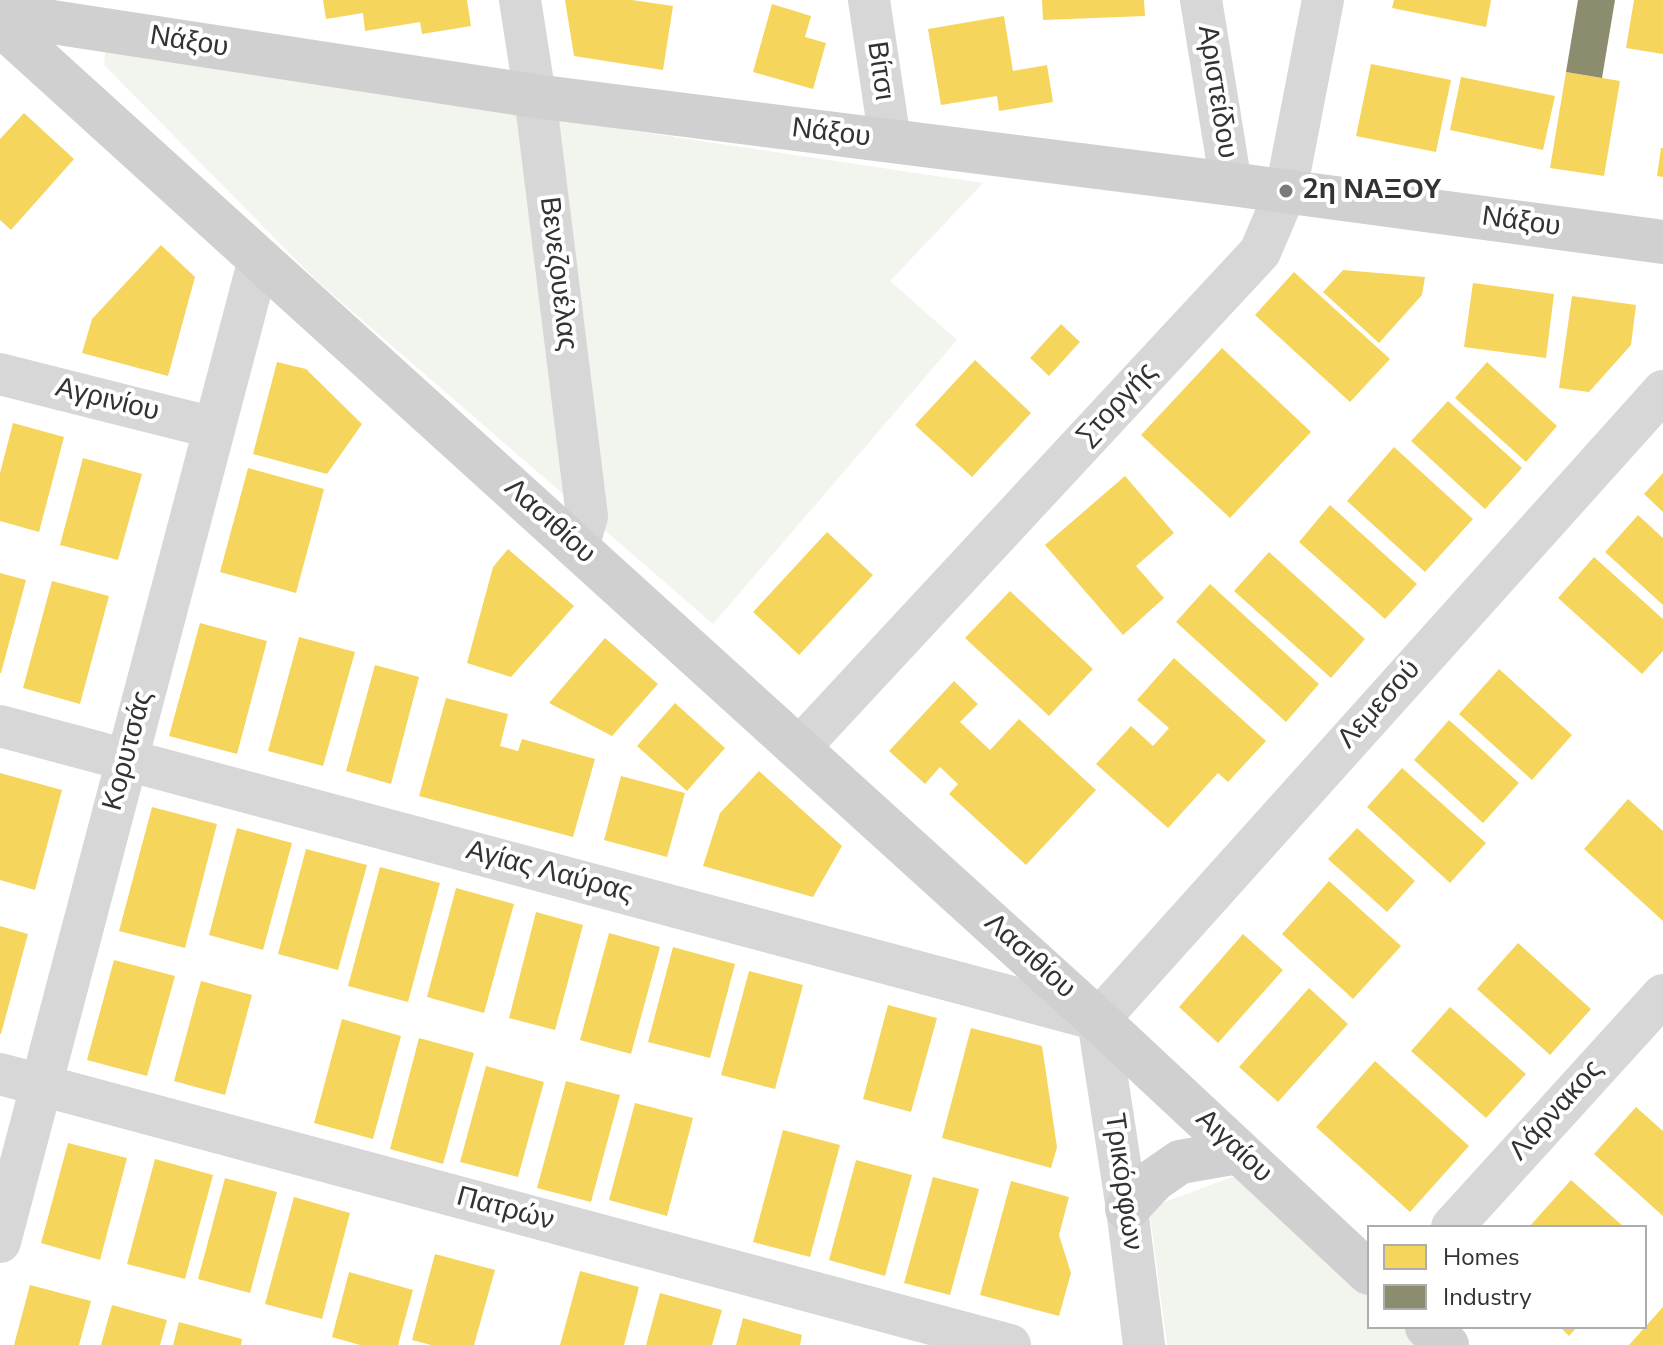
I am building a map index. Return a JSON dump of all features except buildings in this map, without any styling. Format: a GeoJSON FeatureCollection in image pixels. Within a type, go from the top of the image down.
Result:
{"type":"FeatureCollection","features":[{"type":"Feature","properties":{"kind":"street","name":"Βενεζουέλας"},"geometry":{"type":"LineString","coordinates":[[520,0],[535,96],[587,516],[578,548]]}},
{"type":"Feature","properties":{"kind":"street","name":"Βίτσι"},"geometry":{"type":"LineString","coordinates":[[869,0],[890,141]]}},
{"type":"Feature","properties":{"kind":"street","name":"Αριστείδου"},"geometry":{"type":"LineString","coordinates":[[1201,0],[1231,184]]}},
{"type":"Feature","properties":{"kind":"street","name":"Στοργής"},"geometry":{"type":"LineString","coordinates":[[798,749],[1260,252],[1286,191],[1323,0]]}},
{"type":"Feature","properties":{"kind":"street","name":"Νάξου"},"geometry":{"type":"LineString","coordinates":[[0,14],[535,96],[1663,242]]}},
{"type":"Feature","properties":{"kind":"street","name":"Λασιθίου"},"geometry":{"type":"LineString","coordinates":[[0,24],[1098,1020]]}},
{"type":"Feature","properties":{"kind":"street","name":"Κορυτσάς"},"geometry":{"type":"LineString","coordinates":[[0,1242],[259,259]]}},
{"type":"Feature","properties":{"kind":"street","name":"Αγρινίου"},"geometry":{"type":"LineString","coordinates":[[0,374],[214,428]]}},
{"type":"Feature","properties":{"kind":"street","name":"Λεμεσού"},"geometry":{"type":"LineString","coordinates":[[1098,1020],[1663,391]]}},
{"type":"Feature","properties":{"kind":"street","name":"Αγίας Λαύρας"},"geometry":{"type":"LineString","coordinates":[[0,726],[1098,1020]]}},
{"type":"Feature","properties":{"kind":"street","name":"Λάρνακος"},"geometry":{"type":"LineString","coordinates":[[1454,1225],[1663,995]]}},
{"type":"Feature","properties":{"kind":"street","name":"Αιγαίου"},"geometry":{"type":"LineString","coordinates":[[1098,1020],[1367,1271]]}},
{"type":"Feature","properties":{"kind":"street","name":"Τρικόρφων"},"geometry":{"type":"LineString","coordinates":[[1098,1020],[1144,1345]]}},
{"type":"Feature","properties":{"kind":"street","name":"Πατρών"},"geometry":{"type":"LineString","coordinates":[[0,1074],[1010,1345]]}},
{"type":"Feature","properties":{"kind":"street"},"geometry":{"type":"LineString","coordinates":[[1127,1209],[1154,1180],[1180,1162],[1238,1152]]}},
{"type":"Feature","properties":{"kind":"street"},"geometry":{"type":"LineString","coordinates":[[1429,1329],[1447,1345]]}},
{"type":"Feature","properties":{"kind":"shaded area"},"geometry":{"type":"Polygon","coordinates":[[[105,52],[983,183],[890,281],[957,340],[713,624],[316,280],[104,65],[105,52]]]}},
{"type":"Feature","properties":{"kind":"shaded area"},"geometry":{"type":"Polygon","coordinates":[[[1240,1174],[1367,1290],[1367,1329],[1409,1329],[1426,1345],[1167,1345],[1149,1208],[1240,1174]]]}},
{"type":"Feature","properties":{"kind":"place","name":"2η ΝΑΞΟΥ"},"geometry":{"type":"Point","coordinates":[1286,191]}}]}
